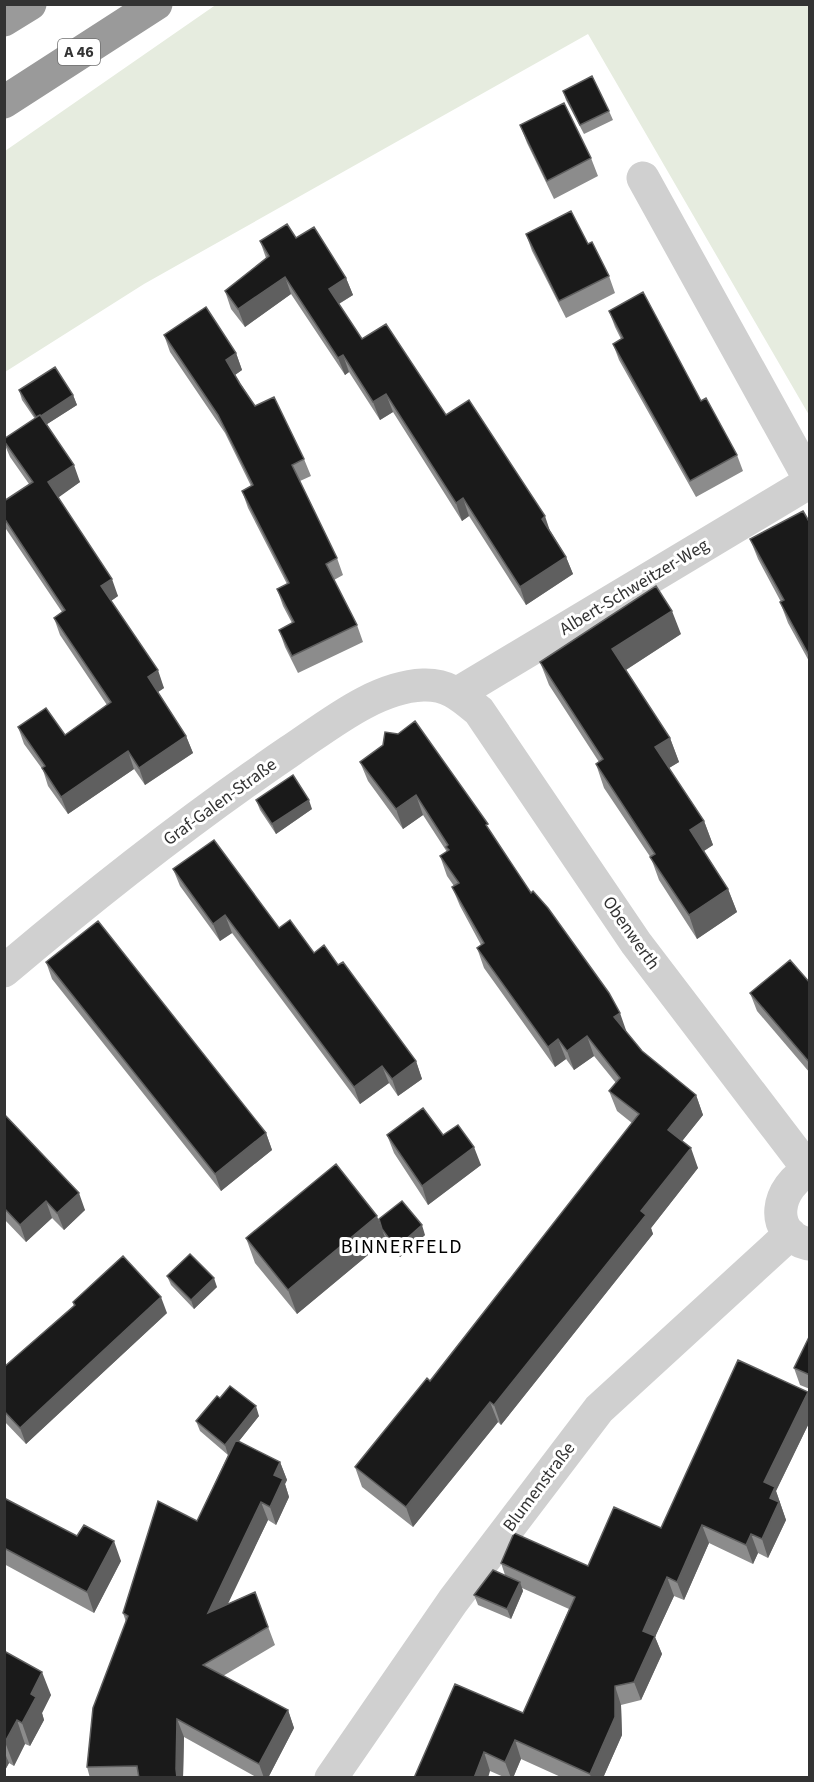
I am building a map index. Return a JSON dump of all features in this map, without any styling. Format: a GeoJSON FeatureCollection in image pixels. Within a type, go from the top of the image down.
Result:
{"type":"FeatureCollection","features":[{"type":"Feature","properties":{"kind":"highway"},"geometry":{"type":"LineString","coordinates":[[4,20],[30,4]]}},
{"type":"Feature","properties":{"kind":"highway","name":"A 46"},"geometry":{"type":"LineString","coordinates":[[4,102],[156,4]]}},
{"type":"Feature","properties":{"kind":"street","name":"Albert-Schweitzer-Weg"},"geometry":{"type":"LineString","coordinates":[[458,693],[810,481],[643,178]]}},
{"type":"Feature","properties":{"kind":"street","name":"Graf-Galen-Straße"},"geometry":{"type":"LineString","coordinates":[[4,971],[115,879],[241,785],[367,702],[395,690],[423,685],[445,686],[458,693]]}},
{"type":"Feature","properties":{"kind":"street","name":"Obenwerth"},"geometry":{"type":"LineString","coordinates":[[458,693],[479,711],[636,943],[809,1170],[795,1178],[785,1190],[781,1204],[782,1220],[800,1239]]}},
{"type":"Feature","properties":{"kind":"street","name":"Blumenstraße"},"geometry":{"type":"LineString","coordinates":[[332,1778],[453,1601],[599,1409],[800,1239]]}},
{"type":"Feature","properties":{"kind":"shaded area"},"geometry":{"type":"Polygon","coordinates":[[[217,4],[809,5],[809,415],[588,34],[144,284],[5,372],[5,151],[217,4]]]}},
{"type":"Feature","properties":{"kind":"building"},"geometry":{"type":"Polygon","coordinates":[[[592,76],[609,111],[580,125],[563,91],[592,76]]]}},
{"type":"Feature","properties":{"kind":"building"},"geometry":{"type":"Polygon","coordinates":[[[564,103],[591,158],[547,181],[520,125],[564,103]]]}},
{"type":"Feature","properties":{"kind":"building"},"geometry":{"type":"Polygon","coordinates":[[[571,211],[588,244],[592,242],[609,276],[559,301],[526,234],[571,211]]]}},
{"type":"Feature","properties":{"kind":"building"},"geometry":{"type":"Polygon","coordinates":[[[287,224],[296,238],[314,227],[346,278],[329,289],[362,339],[386,324],[446,415],[469,400],[545,516],[542,519],[566,557],[520,587],[463,498],[456,503],[386,394],[373,402],[343,355],[338,358],[285,277],[238,309],[225,291],[269,256],[260,241],[287,224]]]}},
{"type":"Feature","properties":{"kind":"building"},"geometry":{"type":"Polygon","coordinates":[[[643,292],[701,401],[706,398],[737,455],[690,481],[613,344],[623,338],[609,311],[643,292]]]}},
{"type":"Feature","properties":{"kind":"building"},"geometry":{"type":"Polygon","coordinates":[[[206,307],[236,353],[226,360],[240,384],[255,406],[274,397],[304,459],[292,465],[337,558],[326,564],[357,625],[292,656],[279,630],[294,622],[277,589],[289,583],[242,491],[253,485],[218,415],[164,335],[206,307]]]}},
{"type":"Feature","properties":{"kind":"building"},"geometry":{"type":"Polygon","coordinates":[[[55,367],[73,395],[36,417],[19,390],[55,367]]]}},
{"type":"Feature","properties":{"kind":"building"},"geometry":{"type":"Polygon","coordinates":[[[40,415],[74,465],[48,482],[112,579],[101,586],[158,670],[148,677],[186,736],[139,768],[128,751],[61,797],[42,768],[45,766],[18,727],[46,708],[65,735],[111,702],[54,618],[65,610],[4,518],[4,501],[33,482],[4,439],[40,415]]]}},
{"type":"Feature","properties":{"kind":"building"},"geometry":{"type":"Polygon","coordinates":[[[803,511],[810,523],[810,657],[780,602],[784,600],[750,539],[803,511]]]}},
{"type":"Feature","properties":{"kind":"building"},"geometry":{"type":"Polygon","coordinates":[[[656,586],[672,611],[612,649],[670,738],[655,747],[704,821],[690,830],[728,889],[689,915],[650,857],[655,854],[596,764],[603,759],[540,662],[656,586]]]}},
{"type":"Feature","properties":{"kind":"building"},"geometry":{"type":"Polygon","coordinates":[[[415,721],[488,824],[486,825],[531,893],[533,891],[548,908],[609,993],[620,1013],[614,1017],[642,1051],[696,1095],[668,1130],[691,1148],[641,1211],[646,1215],[494,1405],[490,1402],[406,1507],[355,1467],[427,1378],[430,1381],[639,1114],[609,1091],[620,1078],[587,1036],[567,1051],[558,1039],[548,1047],[477,948],[484,943],[452,887],[459,883],[440,856],[449,850],[446,847],[448,845],[416,795],[396,809],[360,762],[383,745],[385,732],[398,734],[415,721]]]}},
{"type":"Feature","properties":{"kind":"building"},"geometry":{"type":"Polygon","coordinates":[[[293,775],[309,800],[272,824],[256,800],[293,775]]]}},
{"type":"Feature","properties":{"kind":"building"},"geometry":{"type":"Polygon","coordinates":[[[214,840],[279,928],[290,920],[314,953],[324,945],[338,965],[343,962],[416,1061],[392,1079],[382,1066],[354,1087],[225,915],[213,924],[173,869],[214,840]]]}},
{"type":"Feature","properties":{"kind":"building"},"geometry":{"type":"Polygon","coordinates":[[[98,921],[266,1133],[215,1174],[46,962],[98,921]]]}},
{"type":"Feature","properties":{"kind":"building"},"geometry":{"type":"Polygon","coordinates":[[[790,960],[810,983],[810,1063],[750,993],[790,960]]]}},
{"type":"Feature","properties":{"kind":"building"},"geometry":{"type":"Polygon","coordinates":[[[423,1108],[443,1135],[458,1125],[474,1147],[422,1186],[387,1135],[423,1108]]]}},
{"type":"Feature","properties":{"kind":"building"},"geometry":{"type":"Polygon","coordinates":[[[4,1114],[79,1193],[57,1213],[46,1201],[20,1225],[4,1208],[4,1114]]]}},
{"type":"Feature","properties":{"kind":"building"},"geometry":{"type":"Polygon","coordinates":[[[336,1164],[377,1216],[288,1290],[246,1238],[336,1164]]]}},
{"type":"Feature","properties":{"kind":"building"},"geometry":{"type":"Polygon","coordinates":[[[402,1201],[422,1225],[396,1248],[382,1229],[379,1219],[402,1201]]]}},
{"type":"Feature","properties":{"kind":"building"},"geometry":{"type":"Polygon","coordinates":[[[190,1254],[214,1278],[191,1300],[167,1276],[190,1254]]]}},
{"type":"Feature","properties":{"kind":"building"},"geometry":{"type":"Polygon","coordinates":[[[123,1256],[161,1297],[20,1428],[4,1411],[4,1367],[75,1305],[73,1302],[123,1256]]]}},
{"type":"Feature","properties":{"kind":"building"},"geometry":{"type":"Polygon","coordinates":[[[810,1335],[810,1375],[794,1368],[810,1335]]]}},
{"type":"Feature","properties":{"kind":"building"},"geometry":{"type":"Polygon","coordinates":[[[738,1360],[808,1392],[764,1482],[775,1487],[770,1498],[779,1502],[762,1539],[751,1534],[746,1545],[702,1525],[677,1582],[667,1577],[643,1631],[655,1636],[634,1682],[615,1686],[615,1717],[590,1774],[515,1740],[505,1762],[484,1752],[474,1778],[414,1778],[455,1684],[523,1713],[575,1597],[501,1563],[514,1533],[588,1566],[614,1507],[661,1528],[738,1360]]]}},
{"type":"Feature","properties":{"kind":"building"},"geometry":{"type":"Polygon","coordinates":[[[230,1386],[256,1406],[225,1445],[196,1421],[217,1396],[220,1398],[230,1386]]]}},
{"type":"Feature","properties":{"kind":"building"},"geometry":{"type":"Polygon","coordinates":[[[236,1440],[280,1462],[274,1475],[283,1479],[270,1507],[261,1502],[208,1613],[255,1592],[268,1627],[203,1665],[288,1710],[259,1764],[177,1719],[177,1778],[139,1778],[137,1766],[87,1767],[93,1708],[128,1616],[123,1613],[158,1501],[197,1521],[236,1440]]]}},
{"type":"Feature","properties":{"kind":"building"},"geometry":{"type":"Polygon","coordinates":[[[4,1498],[77,1536],[84,1525],[114,1541],[87,1592],[4,1548],[4,1498]]]}},
{"type":"Feature","properties":{"kind":"building"},"geometry":{"type":"Polygon","coordinates":[[[493,1570],[520,1582],[507,1609],[474,1595],[493,1570]]]}},
{"type":"Feature","properties":{"kind":"building"},"geometry":{"type":"Polygon","coordinates":[[[4,1651],[42,1672],[31,1694],[36,1697],[22,1723],[17,1720],[5,1742],[4,1651]]]}},
{"type":"Feature","properties":{"kind":"district","name":"BINNERFELD"},"geometry":{"type":"Point","coordinates":[402,1247]}}]}
